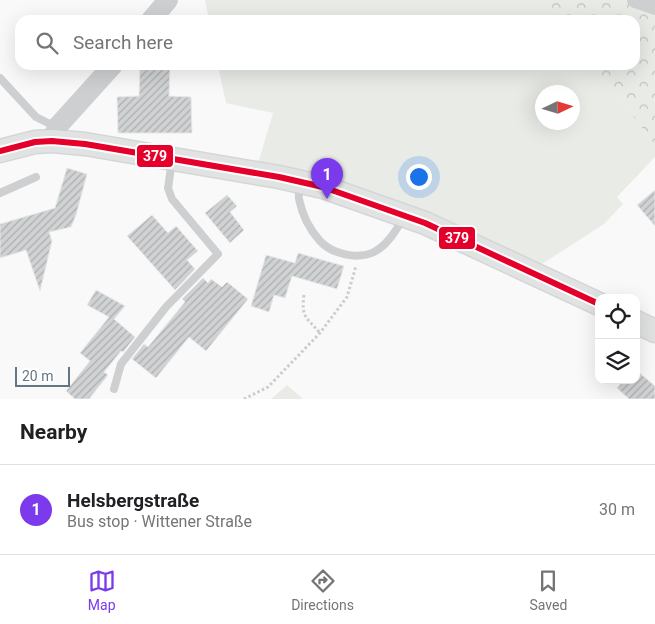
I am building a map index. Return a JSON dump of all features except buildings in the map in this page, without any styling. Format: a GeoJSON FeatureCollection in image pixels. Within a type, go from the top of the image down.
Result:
{"type":"FeatureCollection","features":[{"type":"Feature","properties":{"kind":"main road"},"geometry":{"type":"LineString","coordinates":[[0,151],[28,144],[54,134],[85,144],[323,187],[425,223],[595,302]]}},
{"type":"Feature","properties":{"kind":"main road"},"geometry":{"type":"LineString","coordinates":[[640,324],[655,331]]}},
{"type":"Feature","properties":{"kind":"street"},"geometry":{"type":"LineString","coordinates":[[155,15],[168,0]]}},
{"type":"Feature","properties":{"kind":"street"},"geometry":{"type":"LineString","coordinates":[[635,0],[655,7]]}},
{"type":"Feature","properties":{"kind":"street"},"geometry":{"type":"LineString","coordinates":[[54,134],[109,70]]}},
{"type":"Feature","properties":{"kind":"lane"},"geometry":{"type":"LineString","coordinates":[[0,78],[54,134]]}},
{"type":"Feature","properties":{"kind":"lane"},"geometry":{"type":"LineString","coordinates":[[114,390],[121,364],[166,307],[218,254],[172,199],[168,188],[172,159]]}},
{"type":"Feature","properties":{"kind":"lane"},"geometry":{"type":"LineString","coordinates":[[0,193],[36,177]]}},
{"type":"Feature","properties":{"kind":"lane"},"geometry":{"type":"LineString","coordinates":[[301,182],[299,197],[306,220],[320,242],[341,254],[359,256],[374,252],[390,240],[405,216]]}},
{"type":"Feature","properties":{"kind":"path"},"geometry":{"type":"LineString","coordinates":[[244,399],[268,387],[320,333],[347,297],[359,256]]}},
{"type":"Feature","properties":{"kind":"path"},"geometry":{"type":"LineString","coordinates":[[304,295],[302,310],[320,333]]}},
{"type":"Feature","properties":{"kind":"green space"},"geometry":{"type":"Polygon","coordinates":[[[205,0],[544,0],[555,15],[208,15],[205,0]]]}},
{"type":"Feature","properties":{"kind":"green space"},"geometry":{"type":"Polygon","coordinates":[[[543,0],[655,0],[655,145],[598,70],[640,70],[640,15],[555,15],[543,0]]]}},
{"type":"Feature","properties":{"kind":"green space"},"geometry":{"type":"Polygon","coordinates":[[[219,70],[598,70],[655,145],[655,157],[617,197],[623,204],[604,224],[539,266],[258,164],[273,113],[226,103],[219,70]]]}},
{"type":"Feature","properties":{"kind":"green space"},"geometry":{"type":"Polygon","coordinates":[[[287,385],[303,399],[271,399],[287,385]]]}},
{"type":"Feature","properties":{"kind":"transit line","name":"379"},"geometry":{"type":"LineString","coordinates":[[0,151],[35,142],[52,141],[85,144],[279,177],[323,187],[425,223],[595,302]]}},
{"type":"Feature","properties":{"kind":"place","name":"Helsbergstraße"},"geometry":{"type":"Point","coordinates":[327,199]}}]}
